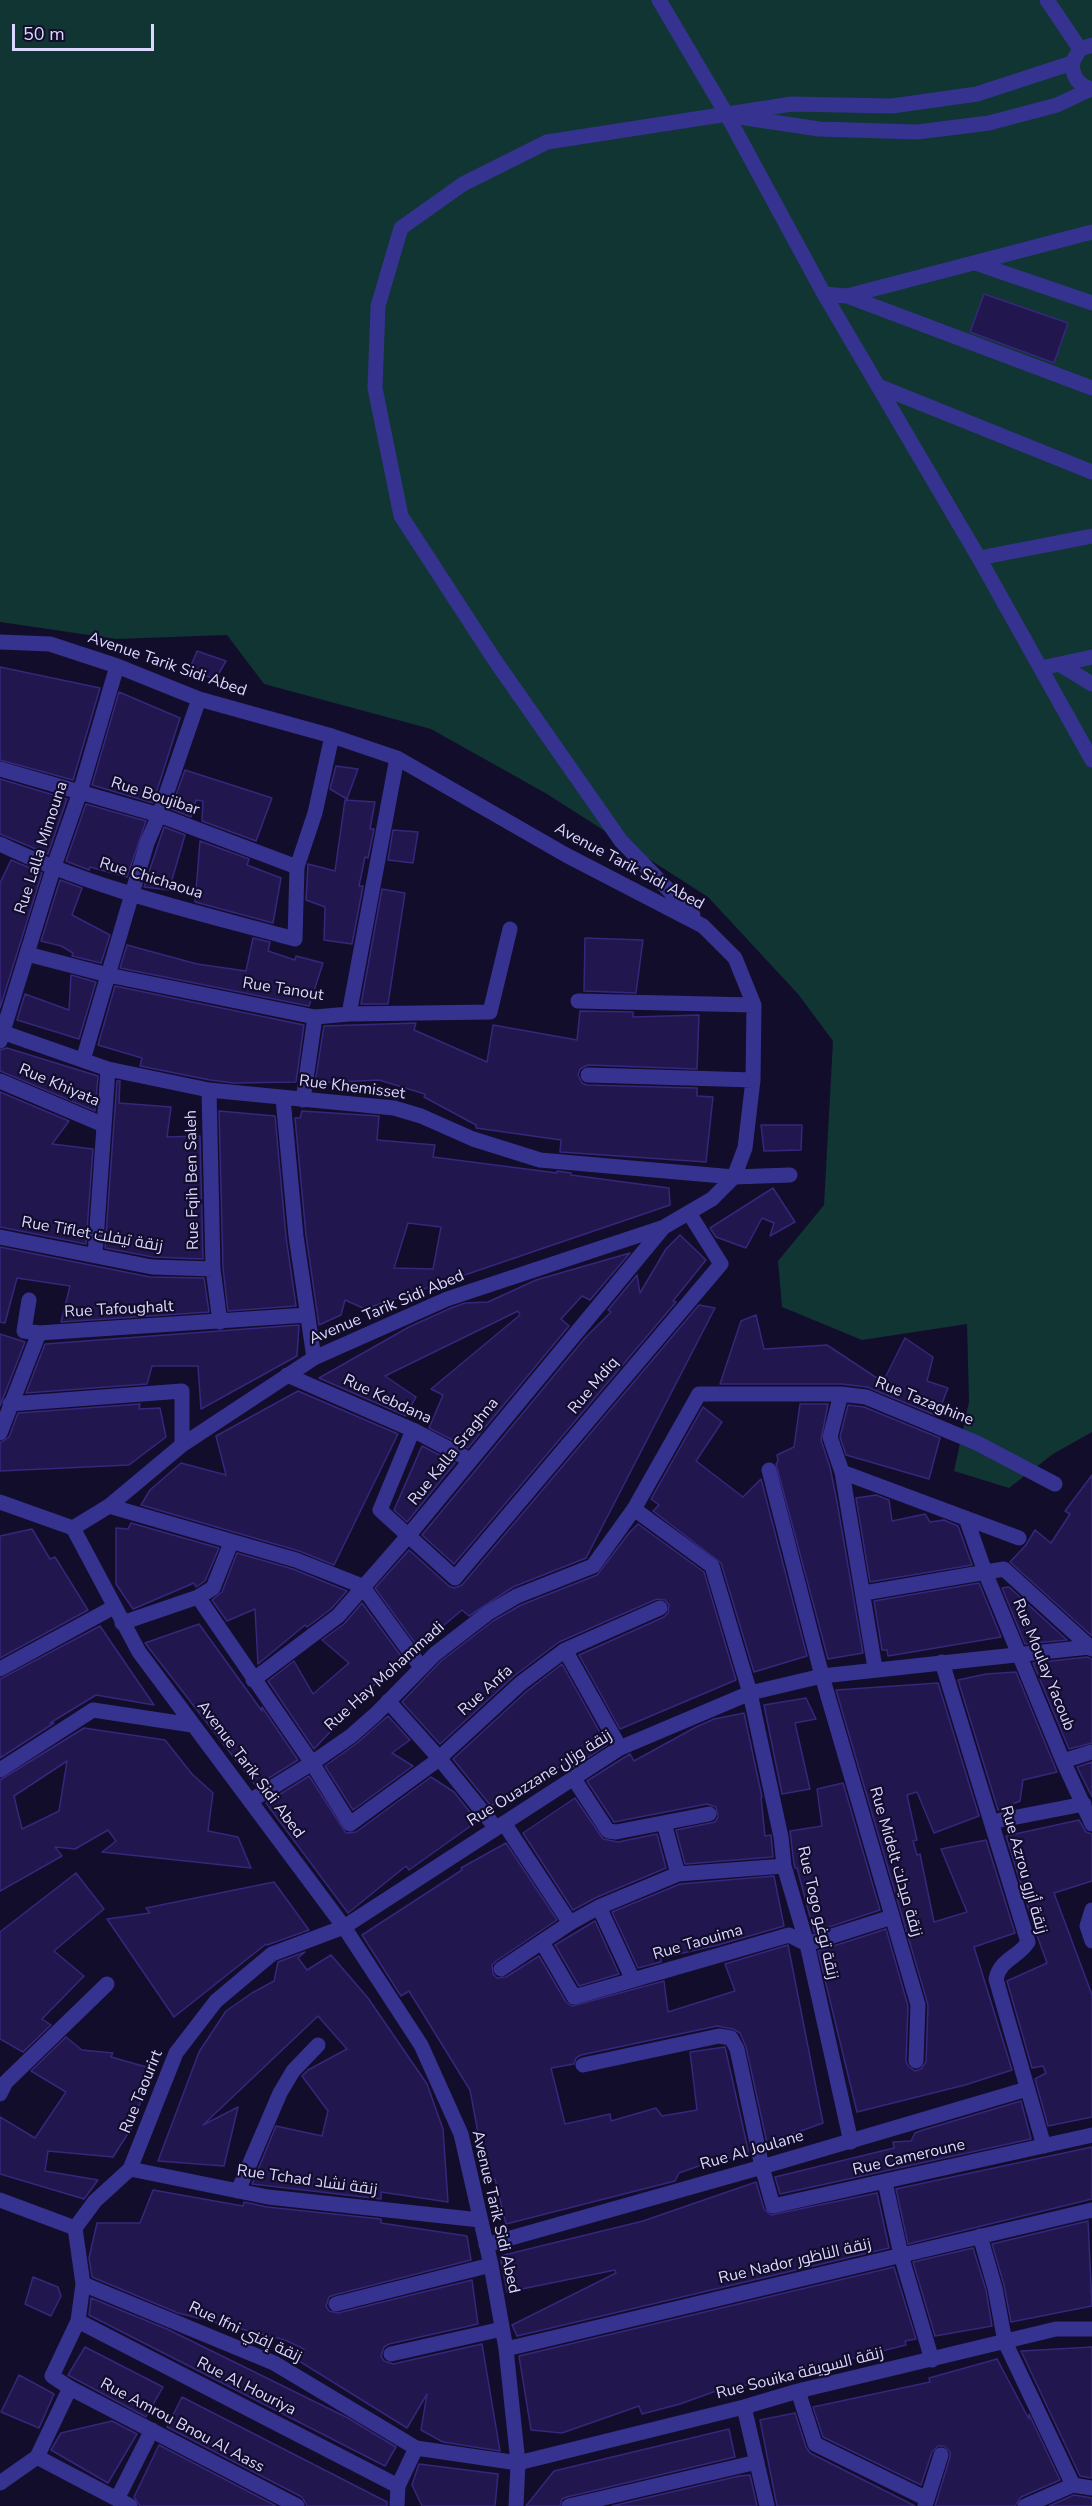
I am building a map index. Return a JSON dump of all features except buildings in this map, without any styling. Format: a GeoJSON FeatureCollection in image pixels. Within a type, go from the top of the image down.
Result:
{"type":"FeatureCollection","features":[{"type":"Feature","properties":{"kind":"street"},"geometry":{"type":"LineString","coordinates":[[659,0],[727,115],[824,294],[979,558],[1092,760]]}},
{"type":"Feature","properties":{"kind":"street"},"geometry":{"type":"LineString","coordinates":[[703,926],[621,841],[494,659],[401,516],[375,388],[378,306],[401,228],[463,184],[547,142],[792,104],[892,106],[966,95],[1072,63],[1086,47],[1047,0]]}},
{"type":"Feature","properties":{"kind":"street"},"geometry":{"type":"LineString","coordinates":[[1072,63],[1076,80],[1092,89]]}},
{"type":"Feature","properties":{"kind":"street"},"geometry":{"type":"LineString","coordinates":[[727,115],[819,129],[917,132],[988,123],[1057,105],[1092,89]]}},
{"type":"Feature","properties":{"kind":"street"},"geometry":{"type":"LineString","coordinates":[[847,296],[1092,232]]}},
{"type":"Feature","properties":{"kind":"street"},"geometry":{"type":"LineString","coordinates":[[975,263],[1092,303]]}},
{"type":"Feature","properties":{"kind":"street"},"geometry":{"type":"LineString","coordinates":[[824,294],[847,296],[1092,388]]}},
{"type":"Feature","properties":{"kind":"street"},"geometry":{"type":"LineString","coordinates":[[878,386],[1092,472]]}},
{"type":"Feature","properties":{"kind":"street"},"geometry":{"type":"LineString","coordinates":[[979,558],[1092,536]]}},
{"type":"Feature","properties":{"kind":"street","name":"Avenue Tarik Sidi Abed"},"geometry":{"type":"LineString","coordinates":[[0,642],[50,644],[117,666],[200,699],[332,736],[397,758],[566,855],[703,926],[735,958],[754,1005],[753,1080],[745,1148],[734,1177],[712,1199],[663,1227],[447,1299],[379,1327],[314,1358],[182,1445],[109,1506],[73,1528],[139,1652],[344,1927],[421,2045],[461,2134],[491,2265],[506,2349],[518,2463],[516,2506]]}},
{"type":"Feature","properties":{"kind":"street"},"geometry":{"type":"LineString","coordinates":[[1041,668],[1092,657]]}},
{"type":"Feature","properties":{"kind":"street"},"geometry":{"type":"LineString","coordinates":[[1061,665],[1092,684]]}},
{"type":"Feature","properties":{"kind":"street","name":"Rue Lalla Mimouna"},"geometry":{"type":"LineString","coordinates":[[1,1037],[54,866],[80,792],[117,666]]}},
{"type":"Feature","properties":{"kind":"street"},"geometry":{"type":"LineString","coordinates":[[83,1060],[130,894],[200,699]]}},
{"type":"Feature","properties":{"kind":"street"},"geometry":{"type":"LineString","coordinates":[[297,867],[315,813],[332,736]]}},
{"type":"Feature","properties":{"kind":"street"},"geometry":{"type":"LineString","coordinates":[[349,1014],[397,758]]}},
{"type":"Feature","properties":{"kind":"street","name":"Rue Boujibar"},"geometry":{"type":"LineString","coordinates":[[0,769],[159,815],[297,867]]}},
{"type":"Feature","properties":{"kind":"street","name":"Rue Chichaoua"},"geometry":{"type":"LineString","coordinates":[[2,850],[130,894],[295,939],[297,867]]}},
{"type":"Feature","properties":{"kind":"street","name":"Rue Tanout"},"geometry":{"type":"LineString","coordinates":[[27,954],[108,975],[315,1017],[349,1014],[490,1012],[510,929]]}},
{"type":"Feature","properties":{"kind":"street"},"geometry":{"type":"LineString","coordinates":[[578,1001],[754,1005]]}},
{"type":"Feature","properties":{"kind":"street"},"geometry":{"type":"LineString","coordinates":[[303,1100],[315,1017]]}},
{"type":"Feature","properties":{"kind":"street","name":"Rue Khemisset"},"geometry":{"type":"LineString","coordinates":[[1,1037],[108,1069],[209,1090],[394,1108],[421,1116],[473,1139],[540,1160],[734,1177],[790,1175]]}},
{"type":"Feature","properties":{"kind":"street"},"geometry":{"type":"LineString","coordinates":[[95,1255],[108,1069]]}},
{"type":"Feature","properties":{"kind":"street"},"geometry":{"type":"LineString","coordinates":[[588,1076],[753,1080]]}},
{"type":"Feature","properties":{"kind":"street","name":"Rue Khiyata"},"geometry":{"type":"LineString","coordinates":[[0,1081],[104,1125]]}},
{"type":"Feature","properties":{"kind":"street","name":"Rue Fqih Ben Saleh"},"geometry":{"type":"LineString","coordinates":[[209,1090],[213,1269],[220,1322]]}},
{"type":"Feature","properties":{"kind":"street"},"geometry":{"type":"LineString","coordinates":[[283,1099],[296,1236],[314,1358]]}},
{"type":"Feature","properties":{"kind":"street","name":"Rue Mdiq"},"geometry":{"type":"LineString","coordinates":[[408,1536],[455,1578],[721,1264],[689,1213]]}},
{"type":"Feature","properties":{"kind":"street","name":"Rue Kalla Sraghna"},"geometry":{"type":"LineString","coordinates":[[253,1680],[338,1616],[408,1536],[663,1227]]}},
{"type":"Feature","properties":{"kind":"street","name":"Rue Tiflet زنقة تيفلت"},"geometry":{"type":"LineString","coordinates":[[0,1237],[152,1267],[213,1269]]}},
{"type":"Feature","properties":{"kind":"street"},"geometry":{"type":"LineString","coordinates":[[0,1433],[39,1333],[24,1331],[30,1300]]}},
{"type":"Feature","properties":{"kind":"street","name":"Rue Tafoughalt"},"geometry":{"type":"LineString","coordinates":[[39,1333],[308,1315]]}},
{"type":"Feature","properties":{"kind":"street","name":"Rue Kebdana"},"geometry":{"type":"LineString","coordinates":[[287,1375],[413,1430],[470,1460]]}},
{"type":"Feature","properties":{"kind":"street"},"geometry":{"type":"LineString","coordinates":[[10,1404],[182,1391],[182,1445]]}},
{"type":"Feature","properties":{"kind":"street","name":"Rue Tazaghine"},"geometry":{"type":"LineString","coordinates":[[699,1394],[842,1394],[866,1397],[977,1443],[1055,1484]]}},
{"type":"Feature","properties":{"kind":"street","name":"Rue Hay Mohammadi"},"geometry":{"type":"LineString","coordinates":[[249,1801],[312,1763],[351,1736],[421,1667],[488,1613],[517,1596],[593,1566],[634,1509],[699,1394]]}},
{"type":"Feature","properties":{"kind":"street"},"geometry":{"type":"LineString","coordinates":[[842,1394],[830,1437],[842,1472],[875,1668]]}},
{"type":"Feature","properties":{"kind":"street"},"geometry":{"type":"LineString","coordinates":[[408,1536],[380,1510],[413,1430]]}},
{"type":"Feature","properties":{"kind":"street","name":"Rue Midelt زنقة ميدلت"},"geometry":{"type":"LineString","coordinates":[[769,1470],[822,1676],[918,2005],[916,2061]]}},
{"type":"Feature","properties":{"kind":"street"},"geometry":{"type":"LineString","coordinates":[[842,1472],[1019,1538]]}},
{"type":"Feature","properties":{"kind":"street"},"geometry":{"type":"LineString","coordinates":[[0,1502],[73,1528]]}},
{"type":"Feature","properties":{"kind":"street"},"geometry":{"type":"LineString","coordinates":[[109,1506],[217,1535],[231,1543],[296,1560],[362,1586],[421,1667]]}},
{"type":"Feature","properties":{"kind":"street","name":"Rue Togo زنقة توغو"},"geometry":{"type":"LineString","coordinates":[[634,1509],[712,1566],[750,1693],[781,1837],[784,1866],[807,1944],[851,2142]]}},
{"type":"Feature","properties":{"kind":"street","name":"Rue Moulay Yacoub"},"geometry":{"type":"LineString","coordinates":[[966,1518],[985,1572],[1063,1761],[1092,1824]]}},
{"type":"Feature","properties":{"kind":"street"},"geometry":{"type":"LineString","coordinates":[[122,1623],[198,1597],[213,1588],[231,1543]]}},
{"type":"Feature","properties":{"kind":"street"},"geometry":{"type":"LineString","coordinates":[[864,1593],[1004,1569],[1091,1648]]}},
{"type":"Feature","properties":{"kind":"street"},"geometry":{"type":"LineString","coordinates":[[198,1597],[312,1763]]}},
{"type":"Feature","properties":{"kind":"street"},"geometry":{"type":"LineString","coordinates":[[0,1669],[114,1607]]}},
{"type":"Feature","properties":{"kind":"street","name":"Rue Anfa"},"geometry":{"type":"LineString","coordinates":[[312,1763],[350,1824],[439,1758],[521,1683],[565,1650],[660,1608]]}},
{"type":"Feature","properties":{"kind":"street","name":"Rue Ouazzane زنقة وزان"},"geometry":{"type":"LineString","coordinates":[[344,1927],[620,1748],[750,1693],[822,1676],[875,1668],[1091,1648]]}},
{"type":"Feature","properties":{"kind":"street"},"geometry":{"type":"LineString","coordinates":[[565,1650],[620,1748]]}},
{"type":"Feature","properties":{"kind":"street","name":"Rue Azrou زنقة أزرو"},"geometry":{"type":"LineString","coordinates":[[942,1662],[1028,1942],[1025,1947],[1006,1960],[998,1971],[996,1979],[1044,2146]]}},
{"type":"Feature","properties":{"kind":"street"},"geometry":{"type":"LineString","coordinates":[[388,1701],[500,1825],[570,1923]]}},
{"type":"Feature","properties":{"kind":"street"},"geometry":{"type":"LineString","coordinates":[[0,1770],[93,1710],[192,1725]]}},
{"type":"Feature","properties":{"kind":"street"},"geometry":{"type":"LineString","coordinates":[[1063,1761],[1092,1752]]}},
{"type":"Feature","properties":{"kind":"street"},"geometry":{"type":"LineString","coordinates":[[574,1779],[608,1831],[616,1832],[709,1814]]}},
{"type":"Feature","properties":{"kind":"street"},"geometry":{"type":"LineString","coordinates":[[991,1822],[1084,1804]]}},
{"type":"Feature","properties":{"kind":"street"},"geometry":{"type":"LineString","coordinates":[[664,1823],[678,1874]]}},
{"type":"Feature","properties":{"kind":"street"},"geometry":{"type":"LineString","coordinates":[[501,1969],[570,1923],[599,1907],[678,1874],[784,1866]]}},
{"type":"Feature","properties":{"kind":"street"},"geometry":{"type":"LineString","coordinates":[[599,1907],[633,1980]]}},
{"type":"Feature","properties":{"kind":"street"},"geometry":{"type":"LineString","coordinates":[[1092,1910],[1087,1926],[1092,1941]]}},
{"type":"Feature","properties":{"kind":"street"},"geometry":{"type":"LineString","coordinates":[[807,1944],[892,1917]]}},
{"type":"Feature","properties":{"kind":"street","name":"Rue Taourirt"},"geometry":{"type":"LineString","coordinates":[[75,2228],[95,2201],[130,2169],[176,2053],[216,2001],[272,1954],[344,1927]]}},
{"type":"Feature","properties":{"kind":"street","name":"Rue Taouima"},"geometry":{"type":"LineString","coordinates":[[542,1942],[574,1997],[789,1935],[807,1944]]}},
{"type":"Feature","properties":{"kind":"street"},"geometry":{"type":"LineString","coordinates":[[2,2084],[107,1984]]}},
{"type":"Feature","properties":{"kind":"street"},"geometry":{"type":"LineString","coordinates":[[583,2065],[719,2037],[731,2038],[737,2049],[762,2168]]}},
{"type":"Feature","properties":{"kind":"street"},"geometry":{"type":"LineString","coordinates":[[238,2191],[280,2093],[293,2071],[318,2046]]}},
{"type":"Feature","properties":{"kind":"street","name":"Rue Al Joulane"},"geometry":{"type":"LineString","coordinates":[[486,2245],[762,2168],[1027,2089]]}},
{"type":"Feature","properties":{"kind":"street","name":"Rue Cameroune"},"geometry":{"type":"LineString","coordinates":[[762,2168],[773,2206],[1092,2135]]}},
{"type":"Feature","properties":{"kind":"street","name":"Rue Tchad زنقة نشاد"},"geometry":{"type":"LineString","coordinates":[[130,2169],[268,2197],[480,2220]]}},
{"type":"Feature","properties":{"kind":"street"},"geometry":{"type":"LineString","coordinates":[[885,2182],[901,2255],[932,2360]]}},
{"type":"Feature","properties":{"kind":"street"},"geometry":{"type":"LineString","coordinates":[[0,2200],[75,2228],[83,2284],[78,2321]]}},
{"type":"Feature","properties":{"kind":"street","name":"Rue Nador زنقة الناظور"},"geometry":{"type":"LineString","coordinates":[[506,2349],[1092,2210]]}},
{"type":"Feature","properties":{"kind":"street"},"geometry":{"type":"LineString","coordinates":[[980,2236],[995,2288],[1005,2342],[1073,2485]]}},
{"type":"Feature","properties":{"kind":"street"},"geometry":{"type":"LineString","coordinates":[[336,2304],[491,2265]]}},
{"type":"Feature","properties":{"kind":"street","name":"Rue Ifni زنقة إفني"},"geometry":{"type":"LineString","coordinates":[[83,2284],[274,2363],[416,2448]]}},
{"type":"Feature","properties":{"kind":"street","name":"Rue Amrou Bnou Al Aass"},"geometry":{"type":"LineString","coordinates":[[78,2321],[52,2376],[70,2388],[297,2506]]}},
{"type":"Feature","properties":{"kind":"street","name":"Rue Al Houriya"},"geometry":{"type":"LineString","coordinates":[[78,2321],[398,2486]]}},
{"type":"Feature","properties":{"kind":"street"},"geometry":{"type":"LineString","coordinates":[[391,2354],[502,2329]]}},
{"type":"Feature","properties":{"kind":"street","name":"Rue Souika زنقة السويقة"},"geometry":{"type":"LineString","coordinates":[[518,2463],[744,2407],[798,2391],[1056,2330],[1092,2329]]}},
{"type":"Feature","properties":{"kind":"street"},"geometry":{"type":"LineString","coordinates":[[0,2483],[37,2457],[70,2388]]}},
{"type":"Feature","properties":{"kind":"street"},"geometry":{"type":"LineString","coordinates":[[798,2391],[815,2444],[926,2502],[941,2455]]}},
{"type":"Feature","properties":{"kind":"street"},"geometry":{"type":"LineString","coordinates":[[744,2407],[767,2506]]}},
{"type":"Feature","properties":{"kind":"street"},"geometry":{"type":"LineString","coordinates":[[37,2457],[123,2503],[152,2430]]}},
{"type":"Feature","properties":{"kind":"street"},"geometry":{"type":"LineString","coordinates":[[397,2506],[398,2486],[416,2448],[518,2463]]}},
{"type":"Feature","properties":{"kind":"street"},"geometry":{"type":"LineString","coordinates":[[569,2506],[757,2462]]}},
{"type":"Feature","properties":{"kind":"street"},"geometry":{"type":"LineString","coordinates":[[1025,2506],[1073,2485],[1092,2488]]}},
{"type":"Feature","properties":{"kind":"green space"},"geometry":{"type":"Polygon","coordinates":[[[0,0],[1092,0],[1092,1432],[1053,1454],[1009,1488],[954,1471],[969,1402],[967,1324],[862,1340],[782,1307],[778,1261],[824,1205],[833,1041],[798,994],[708,897],[547,794],[431,729],[264,684],[227,635],[116,639],[0,622],[0,0]]]}}]}
